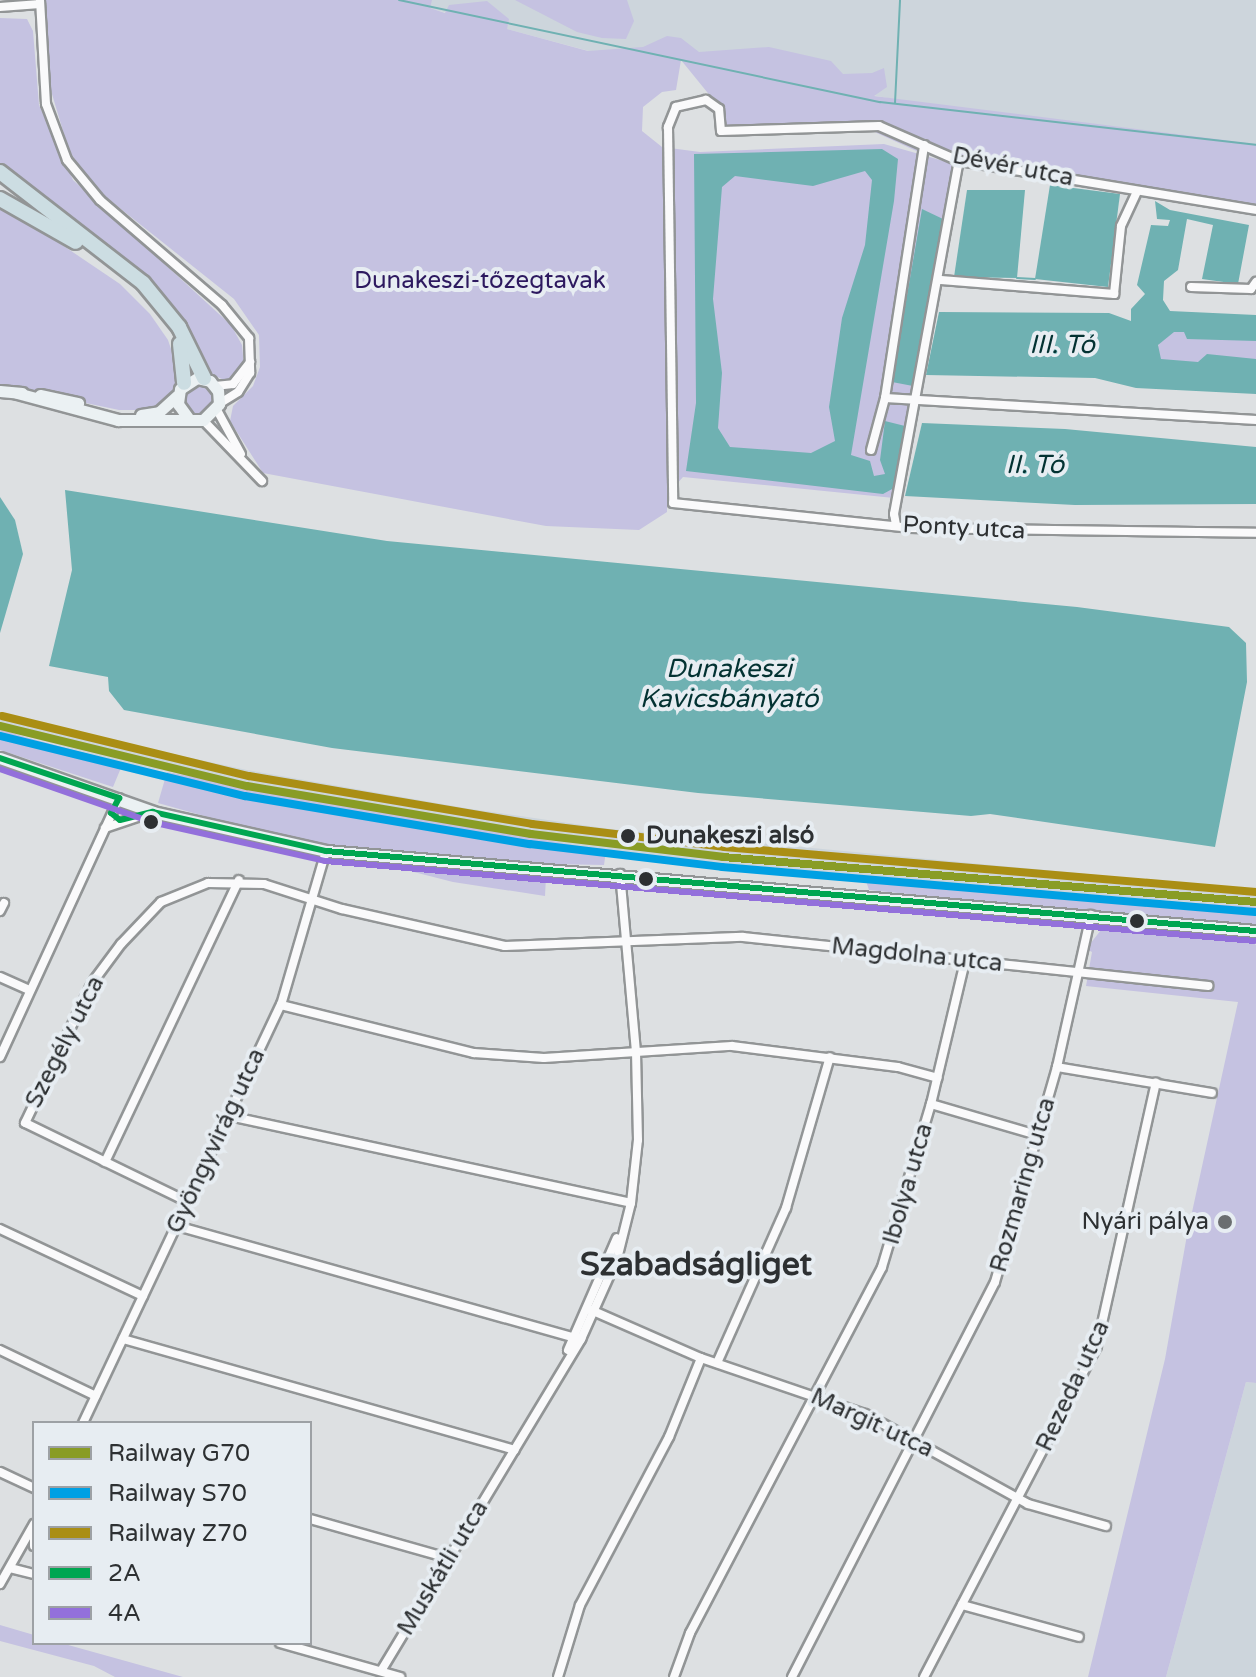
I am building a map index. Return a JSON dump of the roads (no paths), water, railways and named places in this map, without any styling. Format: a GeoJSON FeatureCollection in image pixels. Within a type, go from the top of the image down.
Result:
{"type":"FeatureCollection","features":[{"type":"Feature","properties":{"kind":"highway"},"geometry":{"type":"LineString","coordinates":[[0,172],[127,276],[155,303],[184,354],[181,389]]}},
{"type":"Feature","properties":{"kind":"highway"},"geometry":{"type":"LineString","coordinates":[[0,184],[143,283],[192,351],[209,382]]}},
{"type":"Feature","properties":{"kind":"highway"},"geometry":{"type":"LineString","coordinates":[[0,199],[70,232]]}},
{"type":"Feature","properties":{"kind":"street"},"geometry":{"type":"LineString","coordinates":[[0,7],[40,2],[46,104],[67,160],[100,200],[244,326],[251,362],[245,383],[203,420]]}},
{"type":"Feature","properties":{"kind":"street","name":"Dévér utca"},"geometry":{"type":"LineString","coordinates":[[673,503],[668,127],[676,107],[706,100],[719,109],[721,131],[879,126],[959,161],[1256,210]]}},
{"type":"Feature","properties":{"kind":"street"},"geometry":{"type":"LineString","coordinates":[[871,450],[885,398],[924,145]]}},
{"type":"Feature","properties":{"kind":"street"},"geometry":{"type":"LineString","coordinates":[[896,525],[894,514],[941,280],[959,161]]}},
{"type":"Feature","properties":{"kind":"street"},"geometry":{"type":"LineString","coordinates":[[941,280],[1114,294],[1121,226],[1137,191]]}},
{"type":"Feature","properties":{"kind":"street"},"geometry":{"type":"LineString","coordinates":[[1191,287],[1254,286]]}},
{"type":"Feature","properties":{"kind":"street"},"geometry":{"type":"LineString","coordinates":[[0,391],[139,415],[159,412],[181,389],[209,382],[233,384],[251,362]]}},
{"type":"Feature","properties":{"kind":"street"},"geometry":{"type":"LineString","coordinates":[[209,382],[218,407],[252,471]]}},
{"type":"Feature","properties":{"kind":"street"},"geometry":{"type":"LineString","coordinates":[[181,389],[188,418]]}},
{"type":"Feature","properties":{"kind":"street"},"geometry":{"type":"LineString","coordinates":[[17,393],[118,420],[203,420],[262,481]]}},
{"type":"Feature","properties":{"kind":"street"},"geometry":{"type":"LineString","coordinates":[[885,398],[1256,420]]}},
{"type":"Feature","properties":{"kind":"street","name":"Ponty utca"},"geometry":{"type":"LineString","coordinates":[[673,503],[997,532],[1256,533]]}},
{"type":"Feature","properties":{"kind":"street"},"geometry":{"type":"LineString","coordinates":[[0,758],[153,812],[326,851],[482,867],[620,873],[1256,931]]}},
{"type":"Feature","properties":{"kind":"street"},"geometry":{"type":"LineString","coordinates":[[0,1057],[119,798]]}},
{"type":"Feature","properties":{"kind":"street"},"geometry":{"type":"LineString","coordinates":[[104,828],[120,820],[153,812]]}},
{"type":"Feature","properties":{"kind":"street"},"geometry":{"type":"LineString","coordinates":[[111,813],[120,820]]}},
{"type":"Feature","properties":{"kind":"street","name":"Gyöngyvirág utca"},"geometry":{"type":"LineString","coordinates":[[84,1421],[281,1005],[326,851]]}},
{"type":"Feature","properties":{"kind":"street","name":"Muskátli utca"},"geometry":{"type":"LineString","coordinates":[[381,1671],[593,1310],[629,1203],[636,1134],[636,1052],[620,873]]}},
{"type":"Feature","properties":{"kind":"street"},"geometry":{"type":"LineString","coordinates":[[188,1202],[105,1162],[239,880]]}},
{"type":"Feature","properties":{"kind":"street","name":"Szegély utca"},"geometry":{"type":"LineString","coordinates":[[105,1162],[25,1123],[92,983],[121,944],[161,902],[179,892],[239,880],[312,901]]}},
{"type":"Feature","properties":{"kind":"street","name":"Magdolna utca"},"geometry":{"type":"LineString","coordinates":[[312,901],[505,946],[743,937],[1208,986]]}},
{"type":"Feature","properties":{"kind":"street","name":"Rozmaring utca"},"geometry":{"type":"LineString","coordinates":[[792,1677],[982,1316],[1057,1067],[1091,915]]}},
{"type":"Feature","properties":{"kind":"street","name":"Ibolya utca"},"geometry":{"type":"LineString","coordinates":[[674,1677],[690,1633],[882,1267],[931,1104],[965,961]]}},
{"type":"Feature","properties":{"kind":"street"},"geometry":{"type":"LineString","coordinates":[[0,977],[29,990]]}},
{"type":"Feature","properties":{"kind":"street"},"geometry":{"type":"LineString","coordinates":[[281,1005],[474,1053],[544,1058],[732,1046],[830,1057],[938,1078]]}},
{"type":"Feature","properties":{"kind":"street"},"geometry":{"type":"LineString","coordinates":[[717,1363],[786,1208],[830,1057]]}},
{"type":"Feature","properties":{"kind":"street"},"geometry":{"type":"LineString","coordinates":[[1057,1067],[1212,1093]]}},
{"type":"Feature","properties":{"kind":"street","name":"Rezeda utca"},"geometry":{"type":"LineString","coordinates":[[924,1677],[1087,1369],[1105,1323],[1156,1083]]}},
{"type":"Feature","properties":{"kind":"street"},"geometry":{"type":"LineString","coordinates":[[931,1104],[1037,1135]]}},
{"type":"Feature","properties":{"kind":"street"},"geometry":{"type":"LineString","coordinates":[[229,1116],[629,1203]]}},
{"type":"Feature","properties":{"kind":"street"},"geometry":{"type":"LineString","coordinates":[[177,1226],[578,1338]]}},
{"type":"Feature","properties":{"kind":"street"},"geometry":{"type":"LineString","coordinates":[[0,1229],[143,1296]]}},
{"type":"Feature","properties":{"kind":"street","name":"Margit utca"},"geometry":{"type":"LineString","coordinates":[[593,1310],[701,1358],[816,1396],[916,1441],[1018,1497],[1106,1526]]}},
{"type":"Feature","properties":{"kind":"street"},"geometry":{"type":"LineString","coordinates":[[123,1339],[512,1449]]}},
{"type":"Feature","properties":{"kind":"street"},"geometry":{"type":"LineString","coordinates":[[0,1350],[96,1396]]}},
{"type":"Feature","properties":{"kind":"street"},"geometry":{"type":"LineString","coordinates":[[558,1677],[580,1605],[674,1426],[701,1358]]}},
{"type":"Feature","properties":{"kind":"street"},"geometry":{"type":"LineString","coordinates":[[0,1472],[32,1487]]}},
{"type":"Feature","properties":{"kind":"street"},"geometry":{"type":"LineString","coordinates":[[312,1520],[446,1558]]}},
{"type":"Feature","properties":{"kind":"street"},"geometry":{"type":"LineString","coordinates":[[0,1584],[32,1528]]}},
{"type":"Feature","properties":{"kind":"street"},"geometry":{"type":"LineString","coordinates":[[10,1568],[32,1574]]}},
{"type":"Feature","properties":{"kind":"street"},"geometry":{"type":"LineString","coordinates":[[962,1605],[1079,1637]]}},
{"type":"Feature","properties":{"kind":"street"},"geometry":{"type":"LineString","coordinates":[[287,1645],[400,1677]]}},
{"type":"Feature","properties":{"kind":"water"},"geometry":{"type":"Polygon","coordinates":[[[882,149],[898,159],[894,201],[851,455],[870,461],[874,476],[885,474],[880,460],[885,421],[905,426],[894,488],[883,494],[686,471],[696,403],[694,154],[882,149]],[[865,171],[813,186],[735,176],[722,187],[713,299],[722,373],[718,428],[730,447],[811,453],[835,441],[829,407],[842,318],[865,245],[872,180],[865,171]]]}},
{"type":"Feature","properties":{"kind":"water"},"geometry":{"type":"Polygon","coordinates":[[[1050,185],[1120,194],[1108,287],[1035,279],[1050,185]]]}},
{"type":"Feature","properties":{"kind":"water"},"geometry":{"type":"Polygon","coordinates":[[[967,190],[1025,190],[1017,278],[954,277],[967,190]]]}},
{"type":"Feature","properties":{"kind":"water","name":"III. Tó"},"geometry":{"type":"Polygon","coordinates":[[[1155,201],[1170,210],[1249,225],[1238,284],[1202,279],[1213,225],[1187,219],[1178,270],[1164,281],[1163,300],[1170,311],[1256,315],[1256,341],[1187,339],[1184,332],[1174,332],[1158,345],[1161,359],[1198,362],[1207,354],[1256,359],[1256,394],[1136,388],[1095,378],[926,375],[939,312],[1109,313],[1131,321],[1131,309],[1145,294],[1137,285],[1151,225],[1168,226],[1170,220],[1157,219],[1155,201]]]}},
{"type":"Feature","properties":{"kind":"water"},"geometry":{"type":"Polygon","coordinates":[[[922,209],[943,219],[913,386],[892,382],[922,209]]]}},
{"type":"Feature","properties":{"kind":"water","name":"II. Tó"},"geometry":{"type":"Polygon","coordinates":[[[922,423],[1065,429],[1256,447],[1256,504],[1075,505],[905,496],[922,423]]]}},
{"type":"Feature","properties":{"kind":"water","name":"Dunakeszi Kavicsbányató"},"geometry":{"type":"Polygon","coordinates":[[[65,490],[387,541],[1077,607],[1229,627],[1246,643],[1247,682],[1215,847],[990,814],[971,816],[698,793],[332,748],[124,710],[109,691],[108,677],[49,666],[72,570],[65,490]]]}},
{"type":"Feature","properties":{"kind":"water"},"geometry":{"type":"Polygon","coordinates":[[[0,497],[15,520],[23,554],[0,633],[0,497]]]}},
{"type":"Feature","properties":{"kind":"waterway"},"geometry":{"type":"LineString","coordinates":[[399,0],[880,102],[1256,145]]}},
{"type":"Feature","properties":{"kind":"waterway"},"geometry":{"type":"LineString","coordinates":[[895,103],[900,0]]}},
{"type":"Feature","properties":{"kind":"waterway"},"geometry":{"type":"LineString","coordinates":[[1017,278],[1035,279]]}},
{"type":"Feature","properties":{"kind":"rail line","name":"Z70"},"geometry":{"type":"LineString","coordinates":[[2,716],[249,776],[532,824],[724,847],[1256,892]]}},
{"type":"Feature","properties":{"kind":"rail line","name":"G70"},"geometry":{"type":"LineString","coordinates":[[0,726],[247,786],[531,834],[723,857],[1256,902]]}},
{"type":"Feature","properties":{"kind":"rail line","name":"S70"},"geometry":{"type":"LineString","coordinates":[[0,736],[245,796],[530,844],[722,867],[1255,912]]}},
{"type":"Feature","properties":{"kind":"place","name":"Dunakeszi alsó"},"geometry":{"type":"Point","coordinates":[628,836]}},
{"type":"Feature","properties":{"kind":"place","name":"Nyári pálya"},"geometry":{"type":"Point","coordinates":[1225,1222]}},
{"type":"Feature","properties":{"kind":"district","name":"Szabadságliget"},"geometry":{"type":"Point","coordinates":[696,1265]}},
{"type":"Feature","properties":{"kind":"park label","name":"Dunakeszi-tőzegtavak"},"geometry":{"type":"Point","coordinates":[480,281]}}]}
